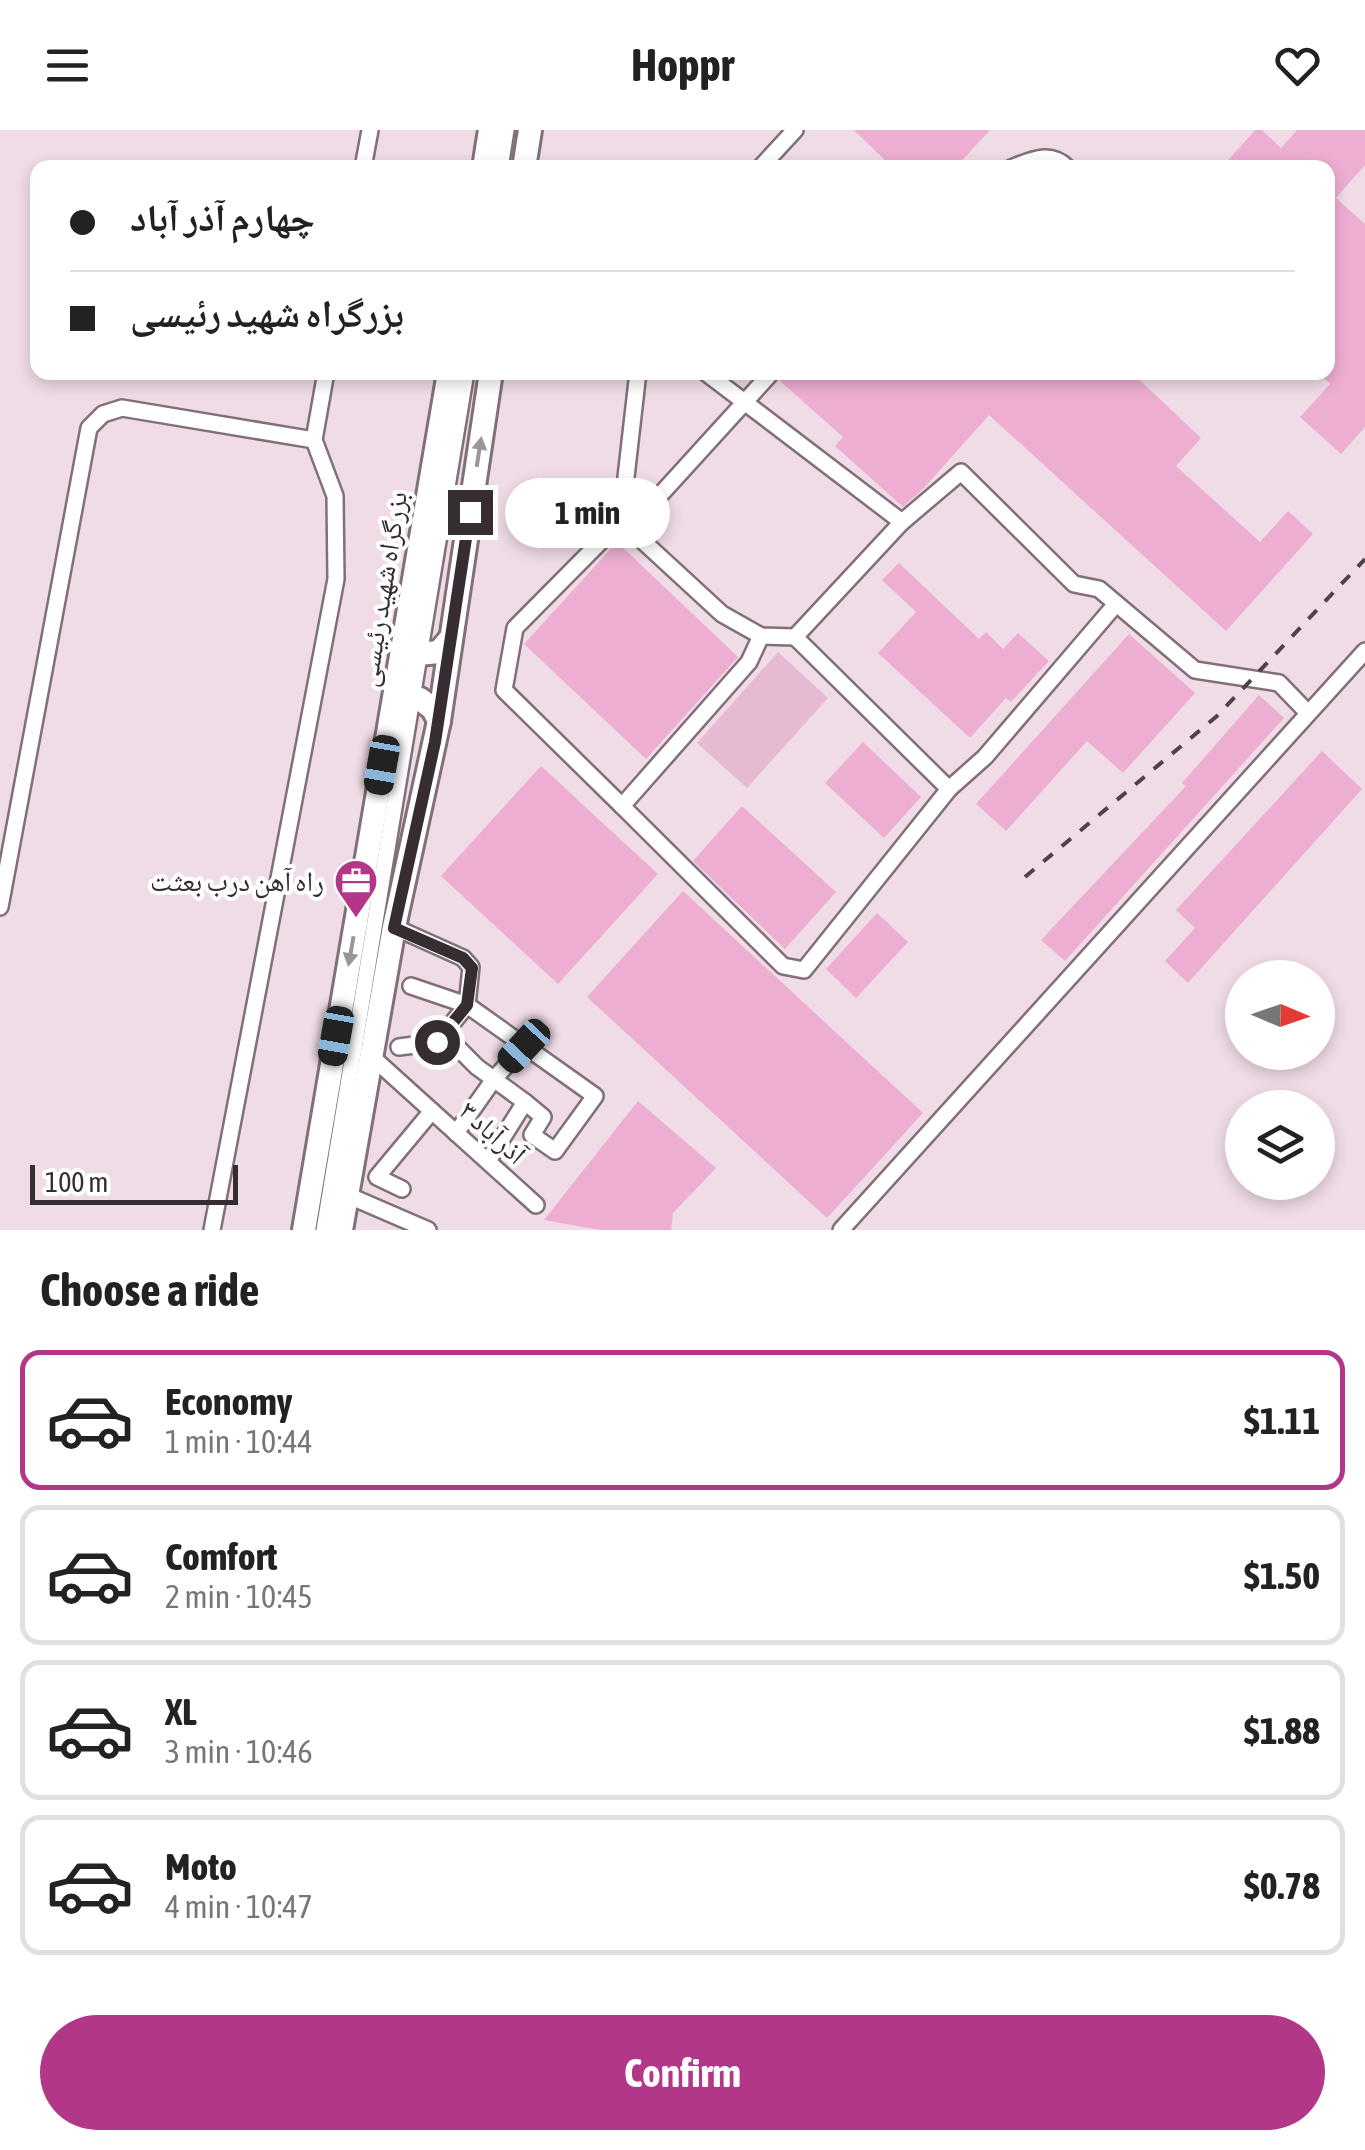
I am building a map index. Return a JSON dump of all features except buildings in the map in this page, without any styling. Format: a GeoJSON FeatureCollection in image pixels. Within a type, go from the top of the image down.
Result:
{"type":"FeatureCollection","features":[{"type":"Feature","properties":{"kind":"highway"},"geometry":{"type":"LineString","coordinates":[[485,160],[490,130]]}},
{"type":"Feature","properties":{"kind":"highway"},"geometry":{"type":"LineString","coordinates":[[525,160],[530,130]]}},
{"type":"Feature","properties":{"kind":"highway","name":"بزرگراه شهید رئیسی"},"geometry":{"type":"LineString","coordinates":[[304,1230],[448,380]]}},
{"type":"Feature","properties":{"kind":"highway"},"geometry":{"type":"LineString","coordinates":[[341,1230],[394,928],[438,721],[490,380]]}},
{"type":"Feature","properties":{"kind":"highway"},"geometry":{"type":"LineString","coordinates":[[405,638],[418,654],[439,652],[451,638]]}},
{"type":"Feature","properties":{"kind":"highway"},"geometry":{"type":"LineString","coordinates":[[391,717],[406,702],[420,699],[433,709],[438,721]]}},
{"type":"Feature","properties":{"kind":"street"},"geometry":{"type":"LineString","coordinates":[[364,160],[370,130]]}},
{"type":"Feature","properties":{"kind":"street"},"geometry":{"type":"LineString","coordinates":[[501,160],[506,130]]}},
{"type":"Feature","properties":{"kind":"street"},"geometry":{"type":"LineString","coordinates":[[767,160],[795,130]]}},
{"type":"Feature","properties":{"kind":"street"},"geometry":{"type":"LineString","coordinates":[[1031,160],[1041,156],[1059,160]]}},
{"type":"Feature","properties":{"kind":"street"},"geometry":{"type":"LineString","coordinates":[[212,1230],[336,579],[335,496],[314,440],[325,380]]}},
{"type":"Feature","properties":{"kind":"street"},"geometry":{"type":"LineString","coordinates":[[324,1230],[465,380]]}},
{"type":"Feature","properties":{"kind":"street"},"geometry":{"type":"LineString","coordinates":[[621,521],[637,380]]}},
{"type":"Feature","properties":{"kind":"street"},"geometry":{"type":"LineString","coordinates":[[715,380],[902,522]]}},
{"type":"Feature","properties":{"kind":"street"},"geometry":{"type":"LineString","coordinates":[[766,380],[641,516],[621,521],[515,628],[504,690],[783,966],[804,970],[950,789],[985,757],[1116,604]]}},
{"type":"Feature","properties":{"kind":"street"},"geometry":{"type":"LineString","coordinates":[[0,906],[89,428],[102,414],[122,408],[314,440]]}},
{"type":"Feature","properties":{"kind":"street"},"geometry":{"type":"LineString","coordinates":[[795,637],[902,522],[961,472],[1074,584],[1100,589],[1195,670],[1279,683],[1307,712]]}},
{"type":"Feature","properties":{"kind":"street"},"geometry":{"type":"LineString","coordinates":[[621,521],[722,614],[761,636],[795,637],[950,789]]}},
{"type":"Feature","properties":{"kind":"street"},"geometry":{"type":"LineString","coordinates":[[622,806],[749,662],[761,636]]}},
{"type":"Feature","properties":{"kind":"street"},"geometry":{"type":"LineString","coordinates":[[841,1230],[1365,650]]}},
{"type":"Feature","properties":{"kind":"street"},"geometry":{"type":"LineString","coordinates":[[394,928],[463,958],[472,968],[467,1005],[437,1042],[398,1047]]}},
{"type":"Feature","properties":{"kind":"street"},"geometry":{"type":"LineString","coordinates":[[411,986],[467,1005],[595,1096],[555,1151],[532,1136],[543,1116],[460,1052],[444,1034]]}},
{"type":"Feature","properties":{"kind":"street"},"geometry":{"type":"LineString","coordinates":[[456,1133],[494,1079],[524,1046]]}},
{"type":"Feature","properties":{"kind":"street","name":"۳ آذرآباد"},"geometry":{"type":"LineString","coordinates":[[372,1056],[456,1133],[469,1154],[488,1161],[536,1205]]}},
{"type":"Feature","properties":{"kind":"street"},"geometry":{"type":"LineString","coordinates":[[488,1161],[525,1102]]}},
{"type":"Feature","properties":{"kind":"street"},"geometry":{"type":"LineString","coordinates":[[402,1189],[377,1177],[432,1110]]}},
{"type":"Feature","properties":{"kind":"street"},"geometry":{"type":"LineString","coordinates":[[347,1195],[428,1230]]}},
{"type":"Feature","properties":{"kind":"shaded area"},"geometry":{"type":"Polygon","coordinates":[[[778,652],[828,698],[747,788],[697,743],[778,652]]]}},
{"type":"Feature","properties":{"kind":"railway"},"geometry":{"type":"LineString","coordinates":[[1025,877],[1217,716],[1365,559]]}},
{"type":"Feature","properties":{"kind":"place","name":"راه آهن درب بعثت"},"geometry":{"type":"Point","coordinates":[356,919]}},
{"type":"Feature","properties":{"kind":"route"},"geometry":{"type":"LineString","coordinates":[[437,1042],[467,1005],[472,968],[463,958],[394,928],[435,742],[470,512]]}}]}
